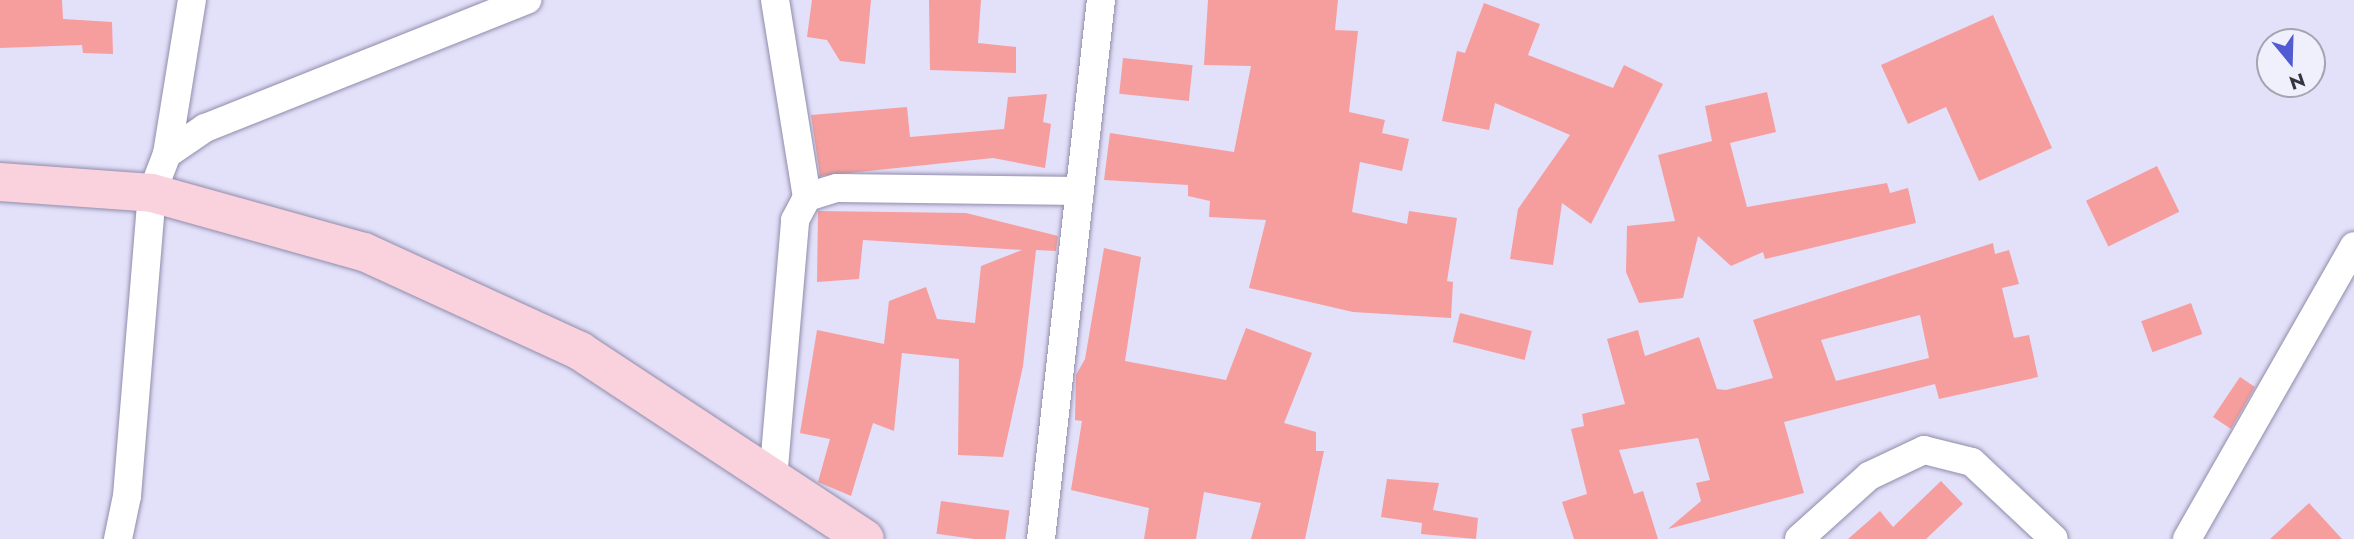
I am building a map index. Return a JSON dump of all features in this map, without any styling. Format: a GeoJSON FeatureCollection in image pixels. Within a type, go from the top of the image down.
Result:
{"type":"FeatureCollection","features":[{"type":"Feature","properties":{"kind":"street"},"geometry":{"type":"LineString","coordinates":[[118,539],[152,193],[167,155],[192,0]]}},
{"type":"Feature","properties":{"kind":"street"},"geometry":{"type":"LineString","coordinates":[[167,155],[205,128],[527,0]]}},
{"type":"Feature","properties":{"kind":"street"},"geometry":{"type":"LineString","coordinates":[[773,479],[795,220],[807,197],[775,0]]}},
{"type":"Feature","properties":{"kind":"street"},"geometry":{"type":"LineString","coordinates":[[1041,539],[1101,0]]}},
{"type":"Feature","properties":{"kind":"street"},"geometry":{"type":"LineString","coordinates":[[0,182],[152,193],[365,252],[580,351],[865,539]]}},
{"type":"Feature","properties":{"kind":"street"},"geometry":{"type":"LineString","coordinates":[[807,197],[837,188],[1080,191]]}},
{"type":"Feature","properties":{"kind":"street"},"geometry":{"type":"LineString","coordinates":[[2187,539],[2354,246]]}},
{"type":"Feature","properties":{"kind":"street"},"geometry":{"type":"LineString","coordinates":[[1799,539],[1869,476],[1924,450],[1972,462],[2054,539]]}},
{"type":"Feature","properties":{"kind":"building"},"geometry":{"type":"Polygon","coordinates":[[[0,0],[62,0],[63,19],[112,22],[113,54],[83,53],[82,45],[0,48],[0,0]]]}},
{"type":"Feature","properties":{"kind":"building"},"geometry":{"type":"Polygon","coordinates":[[[812,0],[871,0],[865,64],[840,61],[827,40],[807,37],[812,0]]]}},
{"type":"Feature","properties":{"kind":"building"},"geometry":{"type":"Polygon","coordinates":[[[929,0],[981,0],[978,43],[1016,47],[1016,73],[930,70],[929,0]]]}},
{"type":"Feature","properties":{"kind":"building"},"geometry":{"type":"Polygon","coordinates":[[[1208,0],[1338,0],[1335,30],[1358,31],[1349,112],[1385,120],[1382,133],[1409,139],[1402,171],[1360,162],[1352,212],[1407,224],[1409,211],[1457,218],[1447,281],[1453,282],[1451,318],[1353,312],[1249,288],[1266,220],[1209,217],[1210,201],[1188,196],[1188,185],[1104,180],[1110,133],[1234,152],[1251,66],[1204,65],[1208,0]]]}},
{"type":"Feature","properties":{"kind":"building"},"geometry":{"type":"Polygon","coordinates":[[[1484,3],[1540,24],[1528,55],[1613,88],[1624,65],[1663,84],[1591,224],[1562,203],[1553,265],[1510,259],[1518,209],[1570,135],[1495,103],[1489,130],[1442,121],[1457,51],[1465,53],[1484,3]]]}},
{"type":"Feature","properties":{"kind":"building"},"geometry":{"type":"Polygon","coordinates":[[[1993,15],[2052,148],[1979,181],[1946,107],[1908,124],[1881,65],[1993,15]]]}},
{"type":"Feature","properties":{"kind":"building"},"geometry":{"type":"Polygon","coordinates":[[[1123,58],[1193,65],[1189,101],[1119,94],[1123,58]]]}},
{"type":"Feature","properties":{"kind":"building"},"geometry":{"type":"Polygon","coordinates":[[[1767,92],[1776,132],[1730,143],[1747,207],[1887,183],[1890,193],[1908,188],[1916,223],[1765,259],[1763,252],[1731,266],[1698,236],[1683,298],[1639,303],[1626,272],[1627,226],[1675,221],[1658,155],[1712,141],[1705,106],[1767,92]]]}},
{"type":"Feature","properties":{"kind":"building"},"geometry":{"type":"Polygon","coordinates":[[[1047,94],[1043,122],[1051,124],[1045,168],[993,158],[820,176],[811,115],[907,107],[910,137],[1004,129],[1008,97],[1047,94]]]}},
{"type":"Feature","properties":{"kind":"building"},"geometry":{"type":"Polygon","coordinates":[[[2157,166],[2179,212],[2108,246],[2086,201],[2157,166]]]}},
{"type":"Feature","properties":{"kind":"building"},"geometry":{"type":"Polygon","coordinates":[[[818,211],[966,213],[1058,236],[1056,251],[1036,250],[1023,366],[1003,457],[958,455],[959,359],[902,353],[894,431],[873,423],[851,496],[818,482],[830,439],[800,433],[817,330],[884,344],[889,301],[926,287],[937,319],[975,323],[981,266],[1022,250],[863,240],[859,279],[817,282],[818,211]]]}},
{"type":"Feature","properties":{"kind":"building"},"geometry":{"type":"Polygon","coordinates":[[[1993,243],[1995,254],[2009,250],[2019,284],[2002,288],[2014,338],[2029,335],[2038,377],[1939,399],[1935,384],[1784,422],[1804,493],[1668,529],[1701,501],[1696,483],[1710,480],[1698,438],[1619,450],[1634,494],[1643,491],[1658,539],[1574,539],[1562,502],[1587,494],[1571,429],[1584,426],[1582,414],[1625,404],[1607,339],[1638,330],[1645,356],[1699,337],[1717,389],[1726,390],[1773,378],[1753,320],[1993,243]],[[1920,315],[1821,340],[1836,381],[1929,358],[1920,315]]]}},
{"type":"Feature","properties":{"kind":"building"},"geometry":{"type":"Polygon","coordinates":[[[1104,248],[1141,257],[1125,361],[1226,380],[1246,328],[1312,353],[1284,423],[1316,432],[1316,451],[1324,451],[1305,539],[1251,539],[1261,503],[1204,492],[1196,539],[1144,539],[1149,508],[1071,490],[1082,421],[1075,420],[1076,375],[1085,359],[1104,248]]]}},
{"type":"Feature","properties":{"kind":"building"},"geometry":{"type":"Polygon","coordinates":[[[2191,303],[2202,334],[2152,352],[2141,321],[2191,303]]]}},
{"type":"Feature","properties":{"kind":"building"},"geometry":{"type":"Polygon","coordinates":[[[1460,313],[1532,331],[1525,360],[1453,342],[1460,313]]]}},
{"type":"Feature","properties":{"kind":"building"},"geometry":{"type":"Polygon","coordinates":[[[2240,377],[2255,387],[2231,429],[2213,417],[2240,377]]]}},
{"type":"Feature","properties":{"kind":"building"},"geometry":{"type":"Polygon","coordinates":[[[1387,479],[1439,483],[1433,510],[1478,518],[1476,539],[1421,534],[1422,523],[1381,517],[1387,479]]]}},
{"type":"Feature","properties":{"kind":"building"},"geometry":{"type":"Polygon","coordinates":[[[1941,481],[1963,504],[1926,539],[1848,539],[1880,511],[1893,527],[1941,481]]]}},
{"type":"Feature","properties":{"kind":"building"},"geometry":{"type":"Polygon","coordinates":[[[941,501],[1009,511],[1005,539],[974,539],[936,534],[941,501]]]}},
{"type":"Feature","properties":{"kind":"building"},"geometry":{"type":"Polygon","coordinates":[[[2309,503],[2342,539],[2270,539],[2309,503]]]}}]}
